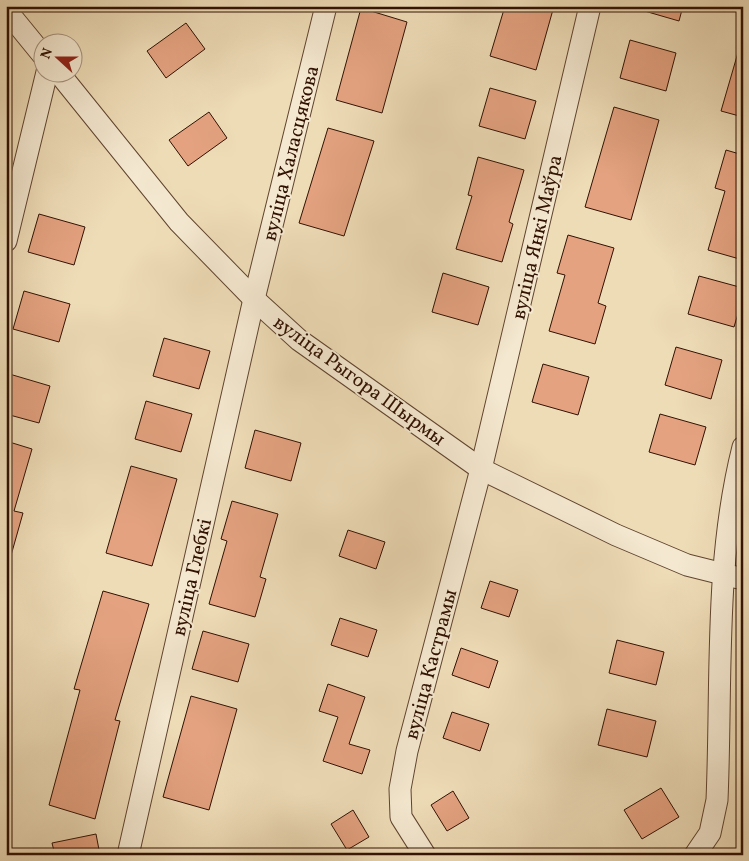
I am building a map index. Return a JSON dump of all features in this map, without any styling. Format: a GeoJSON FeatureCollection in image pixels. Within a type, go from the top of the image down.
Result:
{"type":"FeatureCollection","features":[{"type":"Feature","properties":{"kind":"street","name":"вуліца Халасцякова"},"geometry":{"type":"LineString","coordinates":[[254,299],[326,6]]}},
{"type":"Feature","properties":{"kind":"street","name":"вуліца Янкі Маўра"},"geometry":{"type":"LineString","coordinates":[[481,468],[590,6]]}},
{"type":"Feature","properties":{"kind":"street"},"geometry":{"type":"LineString","coordinates":[[6,10],[32,42]]}},
{"type":"Feature","properties":{"kind":"street"},"geometry":{"type":"LineString","coordinates":[[6,242],[10,209],[44,82]]}},
{"type":"Feature","properties":{"kind":"street","name":"вуліца Рыгора Шырмы"},"geometry":{"type":"LineString","coordinates":[[66,82],[178,222],[254,299],[298,340],[481,468],[616,534],[688,565],[733,576]]}},
{"type":"Feature","properties":{"kind":"street","name":"вуліца Глебкі"},"geometry":{"type":"LineString","coordinates":[[128,855],[254,299]]}},
{"type":"Feature","properties":{"kind":"street"},"geometry":{"type":"LineString","coordinates":[[695,855],[710,833],[717,800],[733,576],[732,492],[743,447]]}},
{"type":"Feature","properties":{"kind":"street","name":"вуліца Кастрамы"},"geometry":{"type":"LineString","coordinates":[[425,855],[401,817],[400,789],[410,742],[481,468]]}},
{"type":"Feature","properties":{"kind":"building"},"geometry":{"type":"Polygon","coordinates":[[[505,6],[554,6],[536,70],[490,56],[505,6]]]}},
{"type":"Feature","properties":{"kind":"building"},"geometry":{"type":"Polygon","coordinates":[[[642,6],[683,6],[679,21],[641,10],[642,6]]]}},
{"type":"Feature","properties":{"kind":"building"},"geometry":{"type":"Polygon","coordinates":[[[361,8],[407,22],[382,113],[336,100],[361,8]]]}},
{"type":"Feature","properties":{"kind":"building"},"geometry":{"type":"Polygon","coordinates":[[[186,23],[205,49],[166,78],[147,51],[186,23]]]}},
{"type":"Feature","properties":{"kind":"building"},"geometry":{"type":"Polygon","coordinates":[[[630,40],[676,53],[666,91],[620,78],[630,40]]]}},
{"type":"Feature","properties":{"kind":"building"},"geometry":{"type":"Polygon","coordinates":[[[739,49],[743,50],[743,117],[721,111],[739,49]]]}},
{"type":"Feature","properties":{"kind":"building"},"geometry":{"type":"Polygon","coordinates":[[[490,88],[536,101],[525,139],[479,126],[490,88]]]}},
{"type":"Feature","properties":{"kind":"building"},"geometry":{"type":"Polygon","coordinates":[[[614,107],[659,120],[631,220],[585,207],[614,107]]]}},
{"type":"Feature","properties":{"kind":"building"},"geometry":{"type":"Polygon","coordinates":[[[209,112],[227,138],[188,166],[169,140],[209,112]]]}},
{"type":"Feature","properties":{"kind":"building"},"geometry":{"type":"Polygon","coordinates":[[[328,128],[374,141],[344,236],[299,223],[328,128]]]}},
{"type":"Feature","properties":{"kind":"building"},"geometry":{"type":"Polygon","coordinates":[[[726,150],[743,155],[743,260],[708,250],[725,191],[715,188],[726,150]]]}},
{"type":"Feature","properties":{"kind":"building"},"geometry":{"type":"Polygon","coordinates":[[[478,157],[524,170],[509,222],[513,224],[502,262],[456,249],[472,196],[468,195],[478,157]]]}},
{"type":"Feature","properties":{"kind":"building"},"geometry":{"type":"Polygon","coordinates":[[[39,214],[85,227],[74,265],[28,252],[39,214]]]}},
{"type":"Feature","properties":{"kind":"building"},"geometry":{"type":"Polygon","coordinates":[[[568,235],[614,248],[598,303],[606,306],[595,344],[549,331],[565,275],[557,273],[568,235]]]}},
{"type":"Feature","properties":{"kind":"building"},"geometry":{"type":"Polygon","coordinates":[[[443,273],[489,287],[478,325],[432,312],[443,273]]]}},
{"type":"Feature","properties":{"kind":"building"},"geometry":{"type":"Polygon","coordinates":[[[699,276],[743,288],[743,297],[734,327],[688,314],[699,276]]]}},
{"type":"Feature","properties":{"kind":"building"},"geometry":{"type":"Polygon","coordinates":[[[24,291],[70,304],[59,342],[13,329],[24,291]]]}},
{"type":"Feature","properties":{"kind":"building"},"geometry":{"type":"Polygon","coordinates":[[[164,338],[210,351],[199,389],[153,376],[164,338]]]}},
{"type":"Feature","properties":{"kind":"building"},"geometry":{"type":"Polygon","coordinates":[[[676,347],[722,360],[711,399],[665,385],[676,347]]]}},
{"type":"Feature","properties":{"kind":"building"},"geometry":{"type":"Polygon","coordinates":[[[543,364],[589,377],[578,415],[532,402],[543,364]]]}},
{"type":"Feature","properties":{"kind":"building"},"geometry":{"type":"Polygon","coordinates":[[[6,373],[50,386],[39,423],[6,414],[6,373]]]}},
{"type":"Feature","properties":{"kind":"building"},"geometry":{"type":"Polygon","coordinates":[[[146,401],[192,414],[181,452],[135,439],[146,401]]]}},
{"type":"Feature","properties":{"kind":"building"},"geometry":{"type":"Polygon","coordinates":[[[660,414],[706,427],[695,465],[649,452],[660,414]]]}},
{"type":"Feature","properties":{"kind":"building"},"geometry":{"type":"Polygon","coordinates":[[[255,430],[301,443],[291,481],[245,468],[255,430]]]}},
{"type":"Feature","properties":{"kind":"building"},"geometry":{"type":"Polygon","coordinates":[[[6,441],[32,449],[14,511],[23,513],[10,559],[6,558],[6,441]]]}},
{"type":"Feature","properties":{"kind":"building"},"geometry":{"type":"Polygon","coordinates":[[[131,466],[177,479],[152,566],[106,553],[131,466]]]}},
{"type":"Feature","properties":{"kind":"building"},"geometry":{"type":"Polygon","coordinates":[[[232,501],[278,514],[260,577],[266,579],[255,617],[209,604],[227,541],[221,539],[232,501]]]}},
{"type":"Feature","properties":{"kind":"building"},"geometry":{"type":"Polygon","coordinates":[[[348,530],[385,542],[376,569],[339,556],[348,530]]]}},
{"type":"Feature","properties":{"kind":"building"},"geometry":{"type":"Polygon","coordinates":[[[490,581],[518,590],[509,617],[481,608],[490,581]]]}},
{"type":"Feature","properties":{"kind":"building"},"geometry":{"type":"Polygon","coordinates":[[[103,591],[149,604],[115,720],[120,721],[95,819],[49,805],[80,690],[74,689],[103,591]]]}},
{"type":"Feature","properties":{"kind":"building"},"geometry":{"type":"Polygon","coordinates":[[[340,618],[377,630],[368,657],[331,645],[340,618]]]}},
{"type":"Feature","properties":{"kind":"building"},"geometry":{"type":"Polygon","coordinates":[[[203,631],[249,644],[238,682],[192,669],[203,631]]]}},
{"type":"Feature","properties":{"kind":"building"},"geometry":{"type":"Polygon","coordinates":[[[617,640],[664,652],[656,685],[609,673],[617,640]]]}},
{"type":"Feature","properties":{"kind":"building"},"geometry":{"type":"Polygon","coordinates":[[[461,648],[498,661],[489,688],[452,675],[461,648]]]}},
{"type":"Feature","properties":{"kind":"building"},"geometry":{"type":"Polygon","coordinates":[[[328,684],[365,697],[349,744],[370,750],[362,774],[323,761],[338,717],[319,711],[328,684]]]}},
{"type":"Feature","properties":{"kind":"building"},"geometry":{"type":"Polygon","coordinates":[[[191,696],[237,709],[209,810],[163,797],[191,696]]]}},
{"type":"Feature","properties":{"kind":"building"},"geometry":{"type":"Polygon","coordinates":[[[607,709],[656,721],[647,757],[598,745],[607,709]]]}},
{"type":"Feature","properties":{"kind":"building"},"geometry":{"type":"Polygon","coordinates":[[[452,712],[489,724],[480,751],[443,738],[452,712]]]}},
{"type":"Feature","properties":{"kind":"building"},"geometry":{"type":"Polygon","coordinates":[[[661,788],[679,817],[642,839],[624,810],[661,788]]]}},
{"type":"Feature","properties":{"kind":"building"},"geometry":{"type":"Polygon","coordinates":[[[453,791],[469,818],[447,831],[431,805],[453,791]]]}},
{"type":"Feature","properties":{"kind":"building"},"geometry":{"type":"Polygon","coordinates":[[[353,810],[369,837],[347,850],[331,824],[353,810]]]}},
{"type":"Feature","properties":{"kind":"building"},"geometry":{"type":"Polygon","coordinates":[[[96,834],[100,855],[55,855],[52,843],[96,834]]]}}]}
